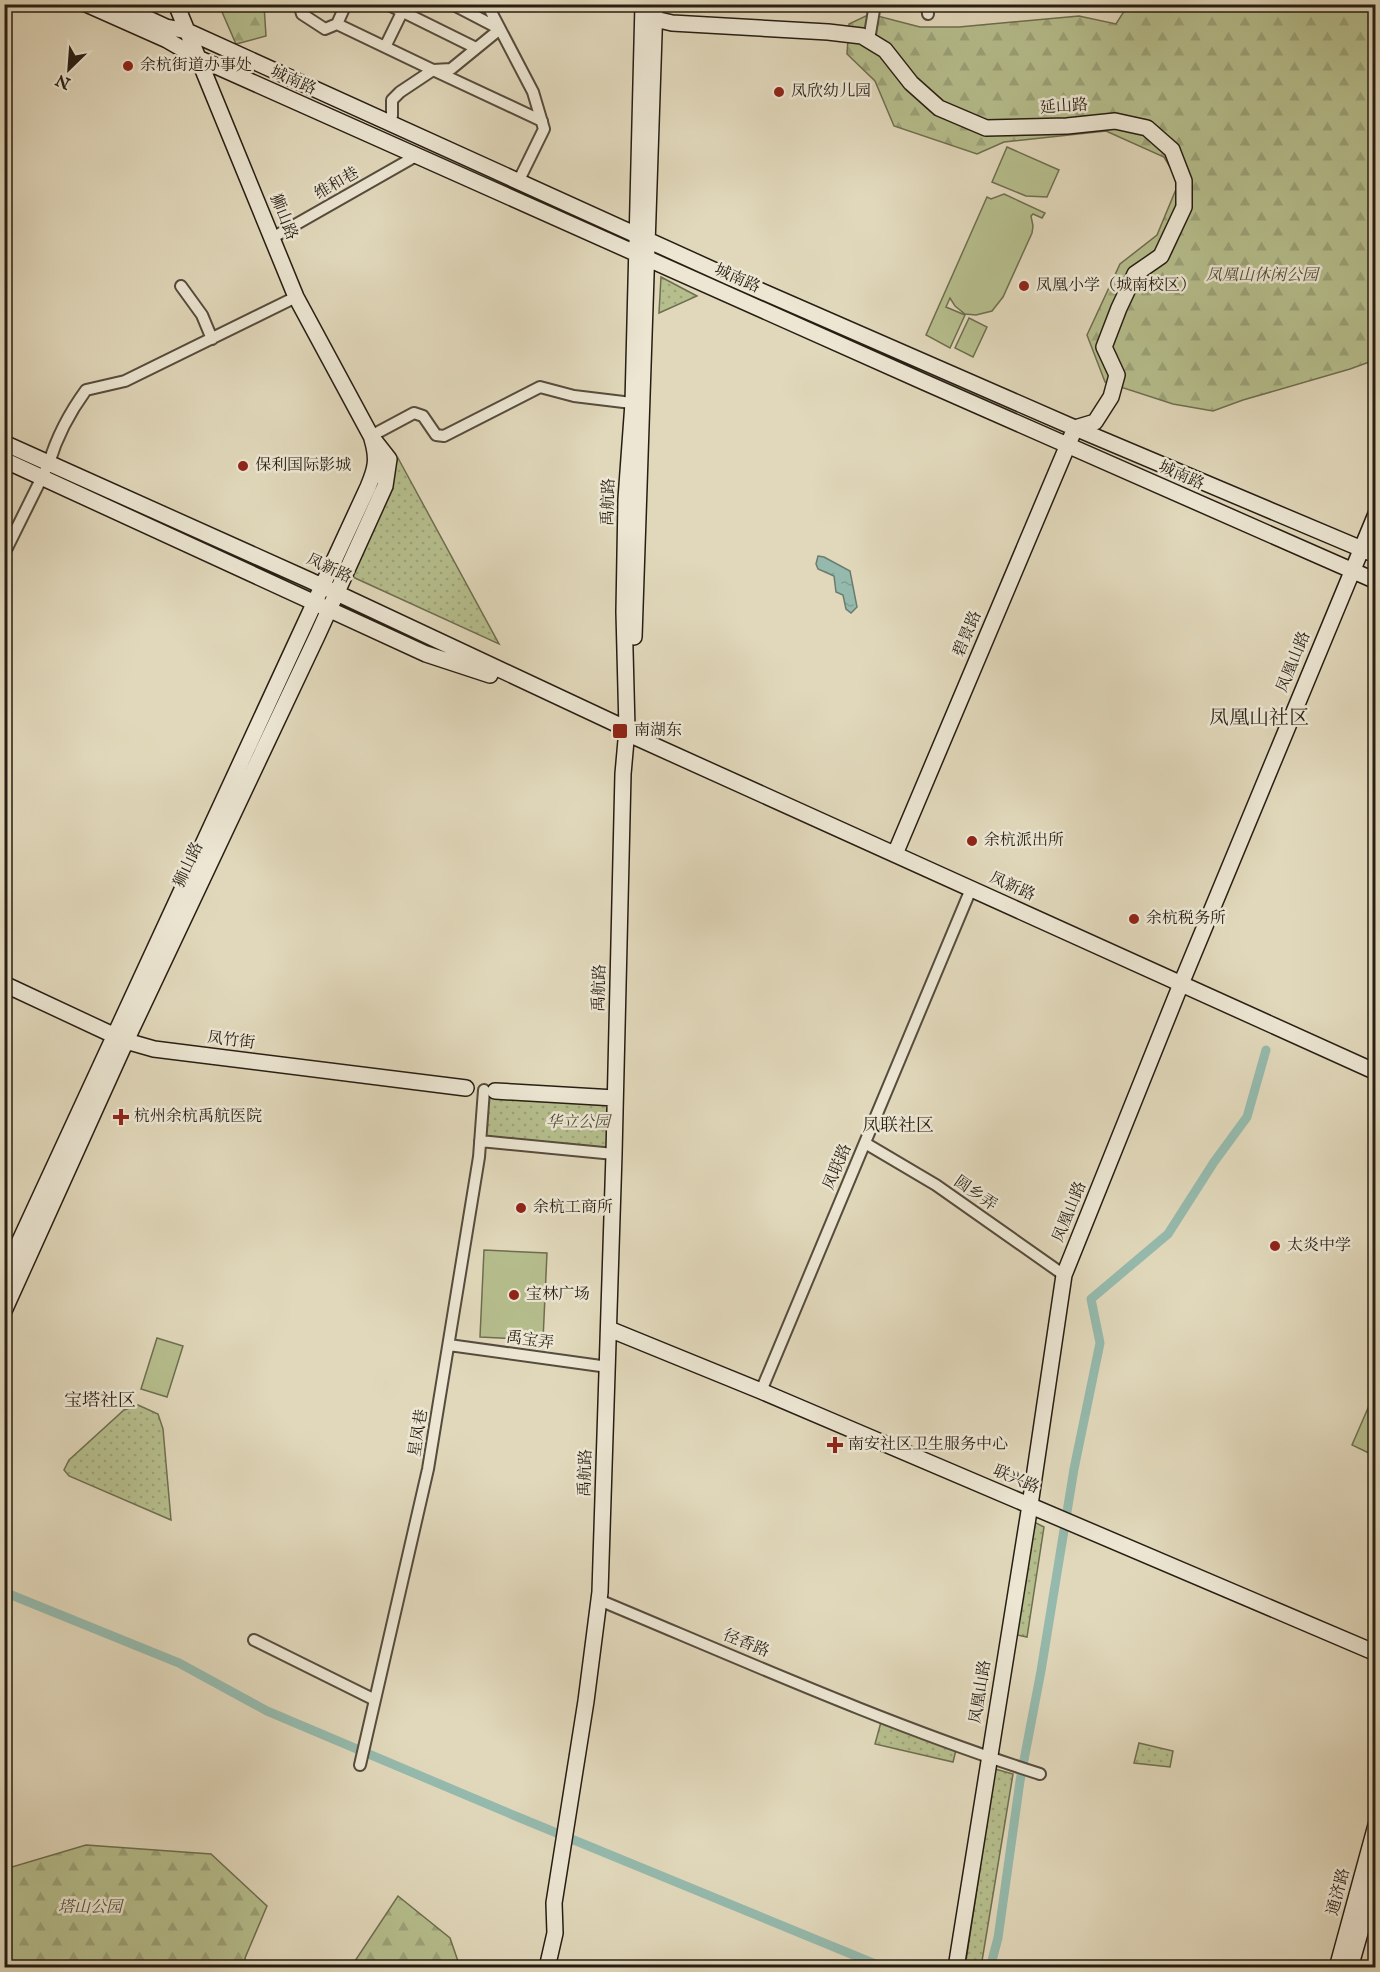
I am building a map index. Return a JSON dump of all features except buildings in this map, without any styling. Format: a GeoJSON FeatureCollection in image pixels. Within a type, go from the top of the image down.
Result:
{"type":"FeatureCollection","features":[{"type":"Feature","properties":{"kind":"main road","name":"城南路"},"geometry":{"type":"LineString","coordinates":[[86,4],[167,40],[198,58],[416,156],[1376,581]]}},
{"type":"Feature","properties":{"kind":"main road","name":"城南路"},"geometry":{"type":"LineString","coordinates":[[116,4],[166,27],[187,31],[641,237],[1075,428],[1376,555]]}},
{"type":"Feature","properties":{"kind":"main road","name":"狮山路"},"geometry":{"type":"LineString","coordinates":[[4,1275],[121,1038],[329,589],[385,486],[389,459],[371,436],[296,297],[176,4]]}},
{"type":"Feature","properties":{"kind":"main road","name":"禹航路"},"geometry":{"type":"LineString","coordinates":[[549,1968],[555,1933],[554,1903],[567,1857],[586,1701],[603,1601],[621,1098],[629,734],[633,658],[641,256],[643,4]]}},
{"type":"Feature","properties":{"kind":"main road","name":"禹航路"},"geometry":{"type":"LineString","coordinates":[[641,237],[655,12]]}},
{"type":"Feature","properties":{"kind":"main road","name":"延山路"},"geometry":{"type":"LineString","coordinates":[[655,12],[672,23],[862,36],[885,50],[911,82],[939,108],[986,128],[1067,126],[1115,121],[1147,128],[1172,150],[1184,181],[1184,207],[1161,256],[1135,274],[1104,347],[1117,375],[1111,397],[1095,422],[1075,428]]}},
{"type":"Feature","properties":{"kind":"main road","name":"碧景路"},"geometry":{"type":"LineString","coordinates":[[895,854],[1075,428]]}},
{"type":"Feature","properties":{"kind":"main road","name":"凤新路"},"geometry":{"type":"LineString","coordinates":[[4,443],[46,470],[322,606],[426,654],[477,669],[629,734],[1376,1072]]}},
{"type":"Feature","properties":{"kind":"main road","name":"凤新路"},"geometry":{"type":"LineString","coordinates":[[4,460],[46,470],[329,589],[629,734]]}},
{"type":"Feature","properties":{"kind":"main road","name":"凤凰山路"},"geometry":{"type":"LineString","coordinates":[[956,1968],[1030,1506],[1064,1275],[1181,984],[1376,514]]}},
{"type":"Feature","properties":{"kind":"main road","name":"禹航路"},"geometry":{"type":"LineString","coordinates":[[603,1601],[608,1367],[612,1330],[623,774],[629,734]]}},
{"type":"Feature","properties":{"kind":"main road","name":"凤竹街"},"geometry":{"type":"LineString","coordinates":[[4,984],[121,1038],[154,1049],[466,1088]]}},
{"type":"Feature","properties":{"kind":"main road","name":"狮山路"},"geometry":{"type":"LineString","coordinates":[[4,1311],[121,1038]]}},
{"type":"Feature","properties":{"kind":"main road"},"geometry":{"type":"LineString","coordinates":[[487,1094],[615,1098]]}},
{"type":"Feature","properties":{"kind":"main road","name":"联兴路"},"geometry":{"type":"LineString","coordinates":[[612,1330],[761,1391],[1376,1653]]}},
{"type":"Feature","properties":{"kind":"main road","name":"通济路"},"geometry":{"type":"LineString","coordinates":[[1337,1968],[1376,1825]]}},
{"type":"Feature","properties":{"kind":"main road","name":"通济路"},"geometry":{"type":"LineString","coordinates":[[1350,1968],[1376,1877]]}},
{"type":"Feature","properties":{"kind":"street"},"geometry":{"type":"LineString","coordinates":[[299,4],[302,14],[325,29],[337,24],[346,4]]}},
{"type":"Feature","properties":{"kind":"street"},"geometry":{"type":"LineString","coordinates":[[387,4],[404,8],[476,48]]}},
{"type":"Feature","properties":{"kind":"street"},"geometry":{"type":"LineString","coordinates":[[452,4],[500,29]]}},
{"type":"Feature","properties":{"kind":"street"},"geometry":{"type":"LineString","coordinates":[[487,4],[533,92],[544,129],[519,180]]}},
{"type":"Feature","properties":{"kind":"street"},"geometry":{"type":"LineString","coordinates":[[868,40],[875,4]]}},
{"type":"Feature","properties":{"kind":"street"},"geometry":{"type":"LineString","coordinates":[[385,47],[404,8]]}},
{"type":"Feature","properties":{"kind":"street"},"geometry":{"type":"LineString","coordinates":[[337,24],[542,121]]}},
{"type":"Feature","properties":{"kind":"street"},"geometry":{"type":"LineString","coordinates":[[386,121],[392,116],[392,100],[400,92],[433,70],[451,69],[500,29]]}},
{"type":"Feature","properties":{"kind":"street","name":"维和巷"},"geometry":{"type":"LineString","coordinates":[[272,238],[416,156]]}},
{"type":"Feature","properties":{"kind":"street"},"geometry":{"type":"LineString","coordinates":[[181,286],[202,315],[212,339]]}},
{"type":"Feature","properties":{"kind":"street"},"geometry":{"type":"LineString","coordinates":[[4,554],[46,470],[70,412],[86,390],[125,381],[296,297]]}},
{"type":"Feature","properties":{"kind":"street"},"geometry":{"type":"LineString","coordinates":[[371,436],[414,413],[423,416],[436,435],[444,436],[540,387],[574,396],[638,403]]}},
{"type":"Feature","properties":{"kind":"street","name":"凤联路"},"geometry":{"type":"LineString","coordinates":[[761,1391],[971,889]]}},
{"type":"Feature","properties":{"kind":"street"},"geometry":{"type":"LineString","coordinates":[[466,1088],[487,1094]]}},
{"type":"Feature","properties":{"kind":"street","name":"星凤巷"},"geometry":{"type":"LineString","coordinates":[[360,1765],[428,1469],[487,1094]]}},
{"type":"Feature","properties":{"kind":"street"},"geometry":{"type":"LineString","coordinates":[[480,1141],[614,1154]]}},
{"type":"Feature","properties":{"kind":"street","name":"圆乡弄"},"geometry":{"type":"LineString","coordinates":[[865,1143],[936,1185],[1064,1275]]}},
{"type":"Feature","properties":{"kind":"street","name":"禹宝弄"},"geometry":{"type":"LineString","coordinates":[[448,1345],[608,1367]]}},
{"type":"Feature","properties":{"kind":"street","name":"径香路"},"geometry":{"type":"LineString","coordinates":[[603,1601],[882,1717],[989,1758],[1036,1773]]}},
{"type":"Feature","properties":{"kind":"street"},"geometry":{"type":"LineString","coordinates":[[254,1640],[375,1700]]}},
{"type":"Feature","properties":{"kind":"green space"},"geometry":{"type":"Polygon","coordinates":[[[219,5],[264,5],[266,36],[236,44],[219,5]]]}},
{"type":"Feature","properties":{"kind":"green space","name":"凤凰山休闲公园"},"geometry":{"type":"Polygon","coordinates":[[[1128,5],[1375,5],[1375,360],[1213,411],[1173,404],[1105,382],[1087,335],[1120,264],[1157,235],[1179,182],[1164,157],[1106,131],[1004,142],[977,154],[894,126],[875,81],[847,54],[849,24],[870,14],[920,27],[959,27],[1079,16],[1116,24],[1128,5]]]}},
{"type":"Feature","properties":{"kind":"green space"},"geometry":{"type":"Polygon","coordinates":[[[1007,147],[1059,170],[1047,197],[1026,196],[992,182],[1007,147]]]}},
{"type":"Feature","properties":{"kind":"green space"},"geometry":{"type":"Polygon","coordinates":[[[1004,194],[1045,213],[1042,218],[1033,214],[1031,216],[1032,233],[1003,297],[992,311],[976,315],[965,314],[955,306],[950,298],[946,307],[965,315],[950,348],[926,335],[987,197],[991,199],[1004,194]]]}},
{"type":"Feature","properties":{"kind":"green space"},"geometry":{"type":"Polygon","coordinates":[[[661,277],[697,296],[659,313],[661,277]]]}},
{"type":"Feature","properties":{"kind":"green space"},"geometry":{"type":"Polygon","coordinates":[[[969,318],[987,327],[973,357],[955,348],[969,318]]]}},
{"type":"Feature","properties":{"kind":"green space"},"geometry":{"type":"Polygon","coordinates":[[[398,458],[499,644],[355,578],[347,570],[398,458]]]}},
{"type":"Feature","properties":{"kind":"green space","name":"华立公园"},"geometry":{"type":"Polygon","coordinates":[[[483,1093],[611,1101],[611,1150],[485,1136],[483,1093]]]}},
{"type":"Feature","properties":{"kind":"green space","name":"宝林广场"},"geometry":{"type":"Polygon","coordinates":[[[484,1250],[547,1253],[543,1340],[480,1337],[484,1250]]]}},
{"type":"Feature","properties":{"kind":"green space"},"geometry":{"type":"Polygon","coordinates":[[[157,1338],[183,1346],[167,1397],[141,1389],[157,1338]]]}},
{"type":"Feature","properties":{"kind":"green space"},"geometry":{"type":"Polygon","coordinates":[[[1375,1392],[1376,1455],[1375,1456],[1352,1445],[1375,1392]]]}},
{"type":"Feature","properties":{"kind":"green space"},"geometry":{"type":"Polygon","coordinates":[[[138,1405],[158,1414],[163,1429],[171,1520],[69,1476],[64,1470],[69,1460],[124,1410],[138,1405]]]}},
{"type":"Feature","properties":{"kind":"green space"},"geometry":{"type":"Polygon","coordinates":[[[1034,1522],[1044,1527],[1027,1637],[1017,1635],[1034,1522]]]}},
{"type":"Feature","properties":{"kind":"green space"},"geometry":{"type":"Polygon","coordinates":[[[881,1722],[956,1750],[953,1762],[875,1744],[881,1722]]]}},
{"type":"Feature","properties":{"kind":"green space"},"geometry":{"type":"Polygon","coordinates":[[[1139,1743],[1173,1751],[1170,1767],[1134,1763],[1139,1743]]]}},
{"type":"Feature","properties":{"kind":"green space"},"geometry":{"type":"Polygon","coordinates":[[[995,1769],[1013,1774],[981,1967],[965,1968],[995,1769]]]}},
{"type":"Feature","properties":{"kind":"green space","name":"塔山公园"},"geometry":{"type":"Polygon","coordinates":[[[86,1845],[211,1854],[267,1906],[245,1958],[247,1967],[5,1967],[5,1869],[86,1845]]]}},
{"type":"Feature","properties":{"kind":"green space"},"geometry":{"type":"Polygon","coordinates":[[[398,1896],[450,1938],[460,1967],[351,1967],[398,1896]]]}},
{"type":"Feature","properties":{"kind":"water"},"geometry":{"type":"Polygon","coordinates":[[[818,556],[850,571],[857,607],[851,613],[846,609],[843,595],[836,592],[834,576],[818,569],[816,564],[818,556]]]}},
{"type":"Feature","properties":{"kind":"waterway"},"geometry":{"type":"LineString","coordinates":[[990,1968],[998,1938],[1020,1781],[1041,1671],[1074,1469],[1100,1343],[1091,1299],[1168,1234],[1214,1162],[1247,1117],[1266,1050]]}},
{"type":"Feature","properties":{"kind":"waterway"},"geometry":{"type":"LineString","coordinates":[[4,1592],[179,1663],[267,1711],[885,1968]]}},
{"type":"Feature","properties":{"kind":"place","name":"余杭街道办事处"},"geometry":{"type":"Point","coordinates":[128,66]}},
{"type":"Feature","properties":{"kind":"place","name":"凤欣幼儿园"},"geometry":{"type":"Point","coordinates":[779,92]}},
{"type":"Feature","properties":{"kind":"place","name":"凤凰小学（城南校区）"},"geometry":{"type":"Point","coordinates":[1024,286]}},
{"type":"Feature","properties":{"kind":"place","name":"保利国际影城"},"geometry":{"type":"Point","coordinates":[243,466]}},
{"type":"Feature","properties":{"kind":"place","name":"南湖东"},"geometry":{"type":"Point","coordinates":[620,731]}},
{"type":"Feature","properties":{"kind":"place","name":"余杭派出所"},"geometry":{"type":"Point","coordinates":[972,841]}},
{"type":"Feature","properties":{"kind":"place","name":"余杭税务所"},"geometry":{"type":"Point","coordinates":[1134,919]}},
{"type":"Feature","properties":{"kind":"place","name":"杭州余杭禹航医院"},"geometry":{"type":"Point","coordinates":[121,1117]}},
{"type":"Feature","properties":{"kind":"place","name":"余杭工商所"},"geometry":{"type":"Point","coordinates":[521,1208]}},
{"type":"Feature","properties":{"kind":"place","name":"太炎中学"},"geometry":{"type":"Point","coordinates":[1275,1246]}},
{"type":"Feature","properties":{"kind":"place","name":"宝林广场"},"geometry":{"type":"Point","coordinates":[514,1295]}},
{"type":"Feature","properties":{"kind":"place","name":"南安社区卫生服务中心"},"geometry":{"type":"Point","coordinates":[835,1445]}},
{"type":"Feature","properties":{"kind":"district","name":"凤凰山社区"},"geometry":{"type":"Point","coordinates":[1259,718]}},
{"type":"Feature","properties":{"kind":"district","name":"凤联社区"},"geometry":{"type":"Point","coordinates":[898,1126]}},
{"type":"Feature","properties":{"kind":"district","name":"宝塔社区"},"geometry":{"type":"Point","coordinates":[100,1401]}}]}
